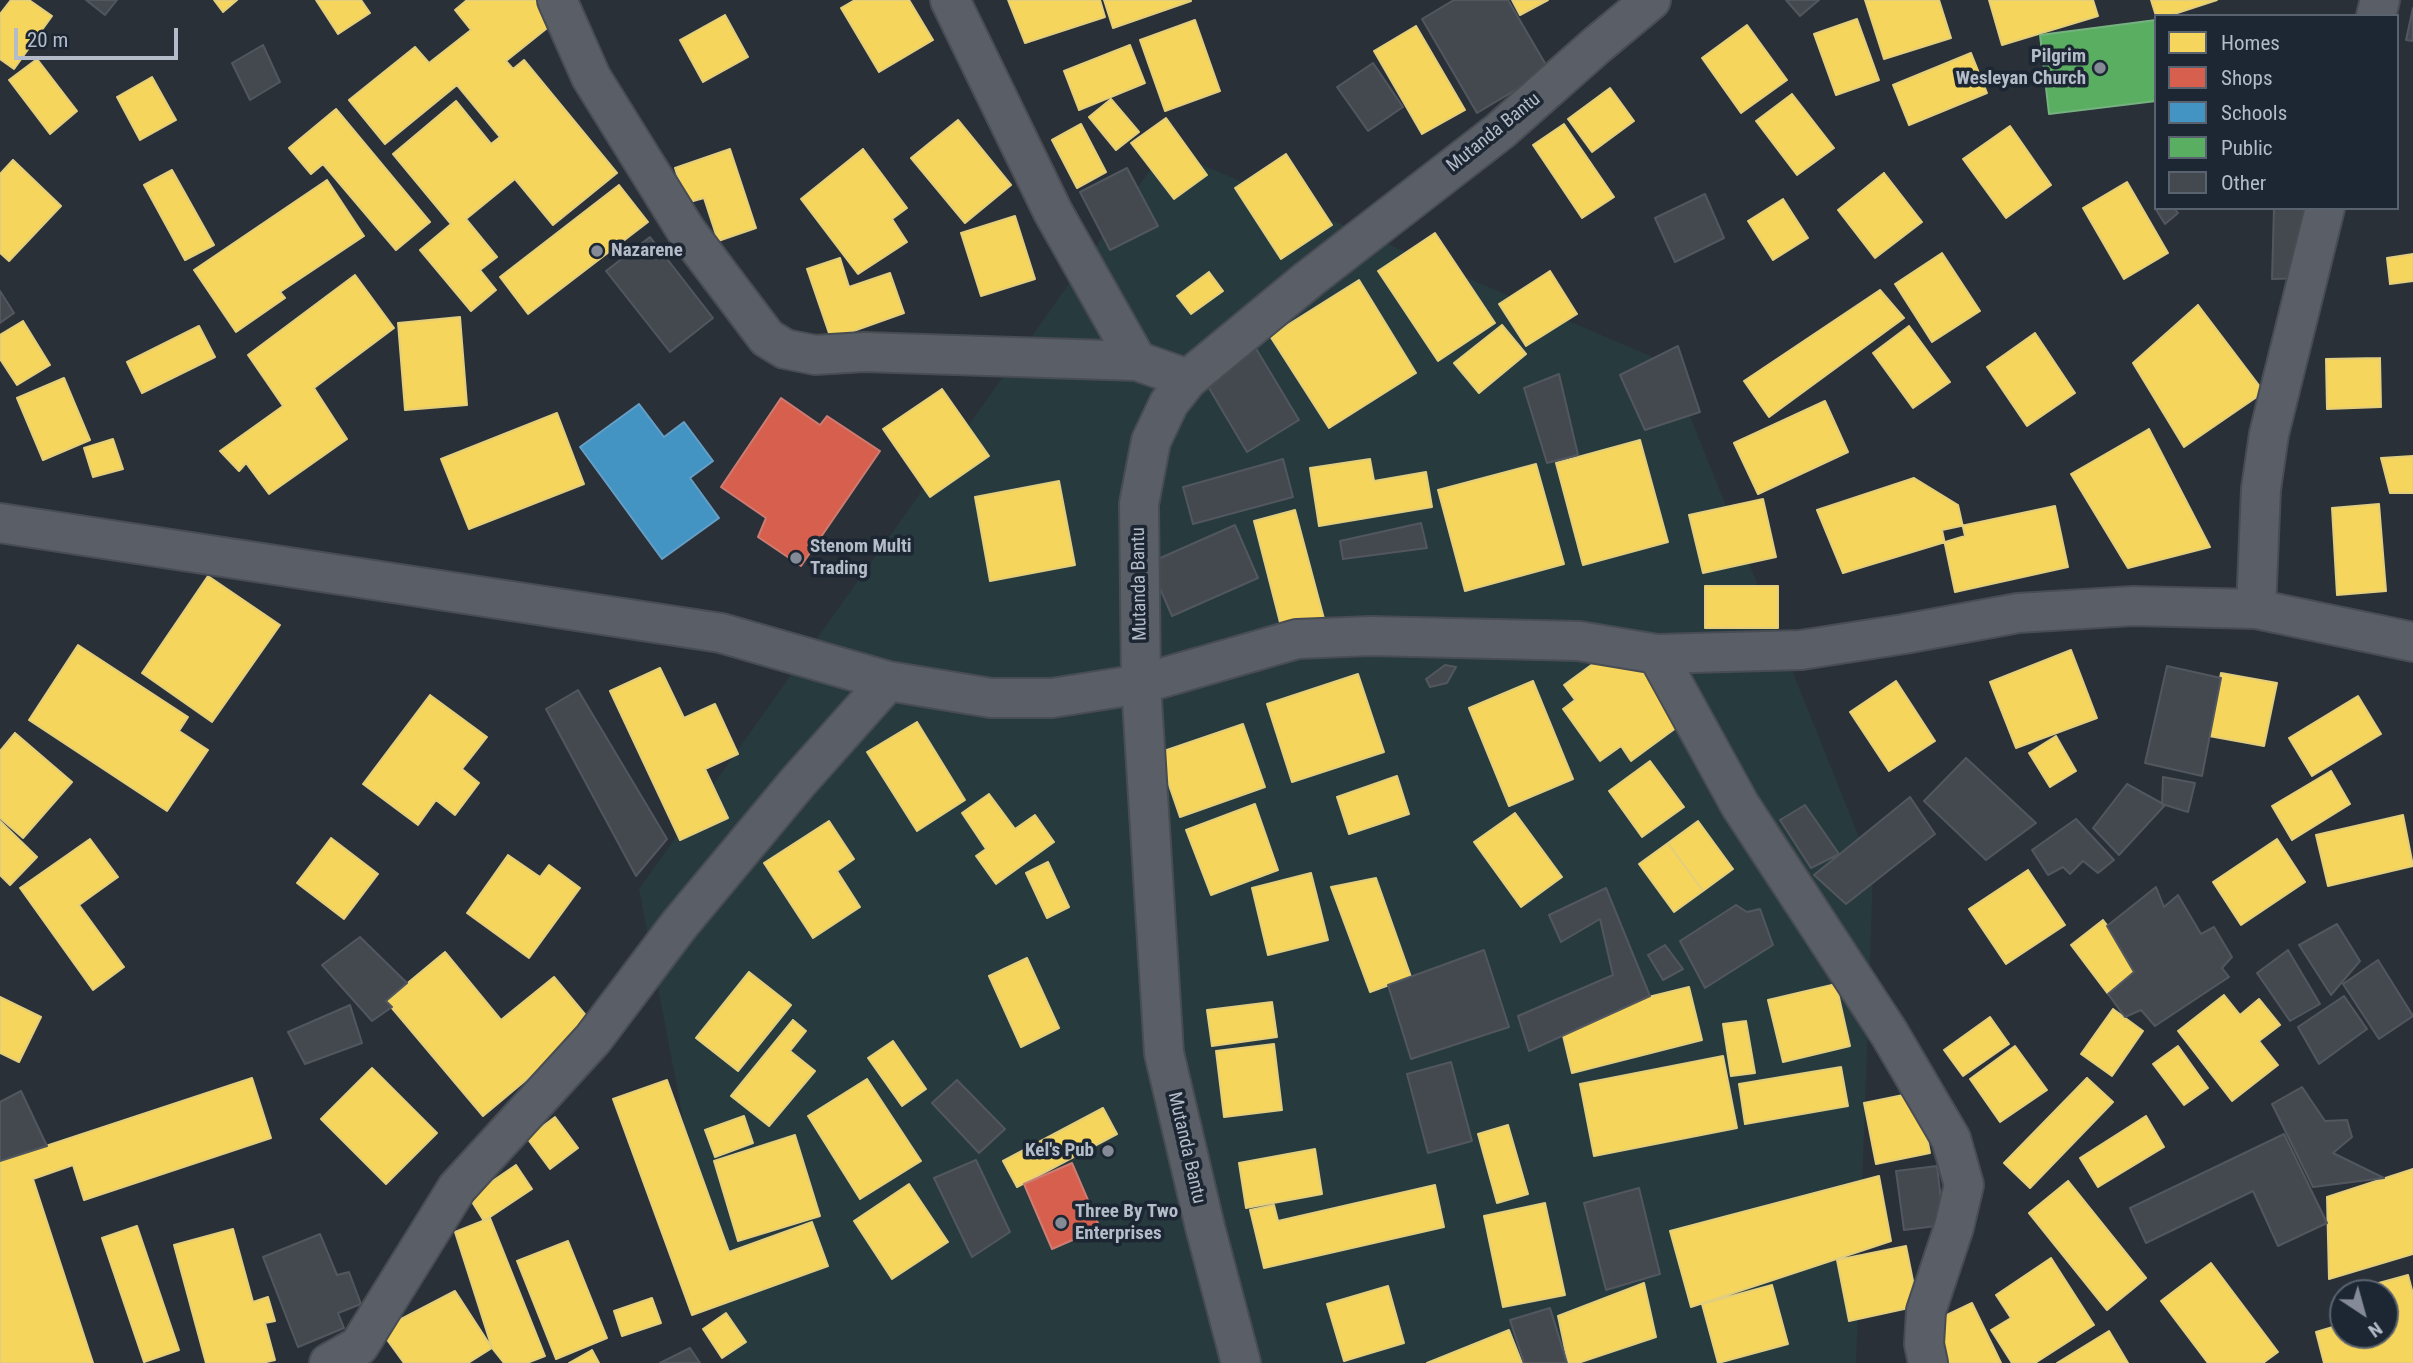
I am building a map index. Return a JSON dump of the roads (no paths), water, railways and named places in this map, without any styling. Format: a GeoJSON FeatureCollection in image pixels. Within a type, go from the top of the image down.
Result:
{"type":"FeatureCollection","features":[{"type":"Feature","properties":{"kind":"street"},"geometry":{"type":"LineString","coordinates":[[557,0],[591,78],[687,232],[767,338],[785,349],[815,355],[864,352],[1136,361],[1188,379]]}},
{"type":"Feature","properties":{"kind":"street"},"geometry":{"type":"LineString","coordinates":[[950,0],[1053,212],[1136,361]]}},
{"type":"Feature","properties":{"kind":"street","name":"Mutanda Bantu"},"geometry":{"type":"LineString","coordinates":[[1241,1363],[1205,1227],[1164,1053],[1142,684],[1139,504],[1151,441],[1169,403],[1188,379],[1309,279],[1500,131],[1633,6]]}},
{"type":"Feature","properties":{"kind":"street"},"geometry":{"type":"LineString","coordinates":[[2256,609],[2261,489],[2269,434],[2325,210]]}},
{"type":"Feature","properties":{"kind":"street"},"geometry":{"type":"LineString","coordinates":[[5,533],[721,633],[888,681],[991,698],[1052,698],[1142,684],[1297,639],[1371,636],[1579,641],[1657,654],[1801,649],[2018,613],[2133,606],[2256,609],[2413,642]]}},
{"type":"Feature","properties":{"kind":"street"},"geometry":{"type":"LineString","coordinates":[[1657,654],[1740,805],[1889,1033],[1951,1139],[1964,1185],[1954,1227],[1926,1311],[1924,1344],[1928,1363]]}},
{"type":"Feature","properties":{"kind":"street"},"geometry":{"type":"LineString","coordinates":[[352,1357],[457,1188],[593,1039],[679,925],[798,782],[888,681]]}},
{"type":"Feature","properties":{"kind":"place","name":"Pilgrim Wesleyan Church"},"geometry":{"type":"Point","coordinates":[2100,68]}},
{"type":"Feature","properties":{"kind":"place","name":"Nazarene"},"geometry":{"type":"Point","coordinates":[597,251]}},
{"type":"Feature","properties":{"kind":"place","name":"Stenom Multi Trading"},"geometry":{"type":"Point","coordinates":[796,558]}},
{"type":"Feature","properties":{"kind":"place","name":"Kel's Pub"},"geometry":{"type":"Point","coordinates":[1108,1151]}},
{"type":"Feature","properties":{"kind":"place","name":"Three By Two Enterprises"},"geometry":{"type":"Point","coordinates":[1061,1223]}}]}
